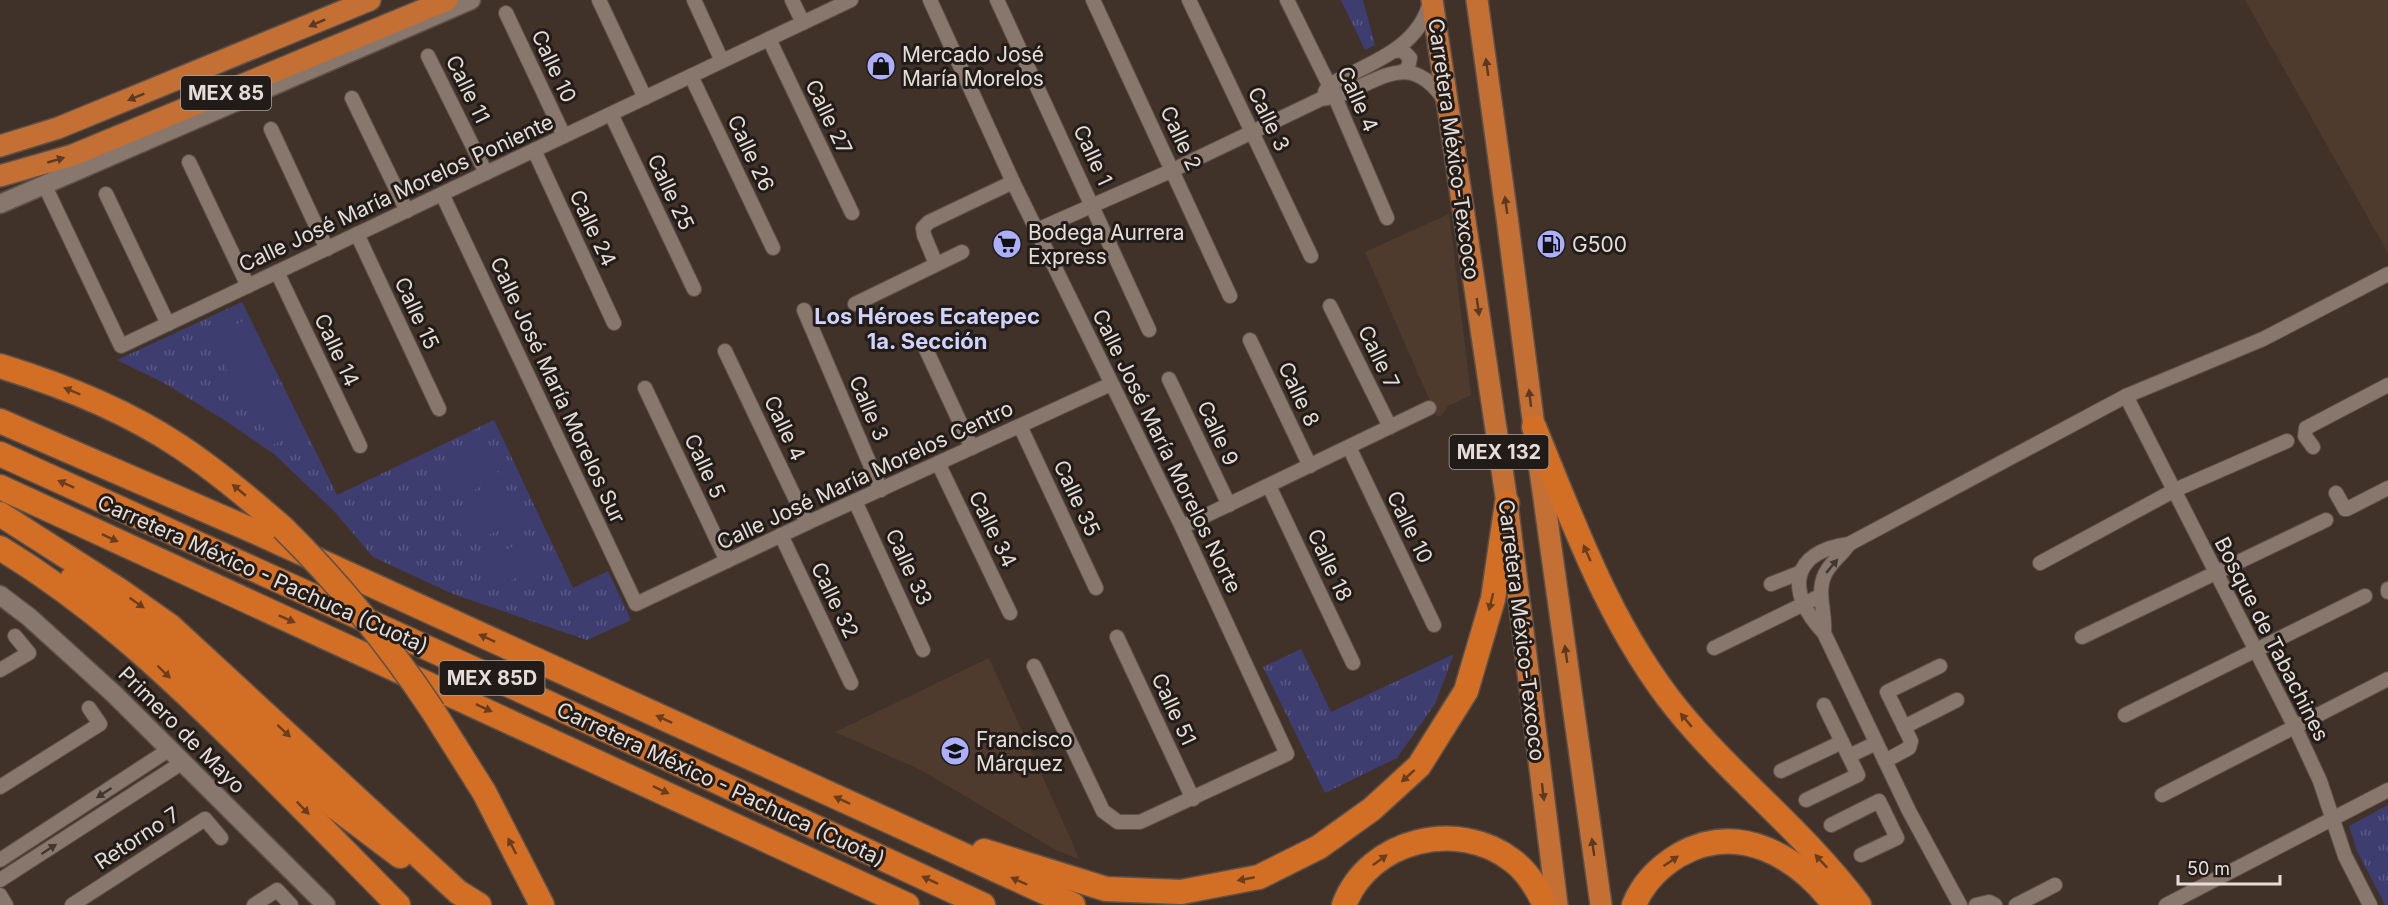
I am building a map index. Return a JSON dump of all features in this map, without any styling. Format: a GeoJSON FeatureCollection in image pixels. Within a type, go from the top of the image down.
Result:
{"type":"FeatureCollection","features":[{"type":"Feature","properties":{"kind":"highway","name":"MEX 85"},"geometry":{"type":"LineString","coordinates":[[0,146],[69,124],[370,0]]}},
{"type":"Feature","properties":{"kind":"highway","name":"MEX 85"},"geometry":{"type":"LineString","coordinates":[[0,176],[74,155],[447,0]]}},
{"type":"Feature","properties":{"kind":"highway","name":"Carretera México-Texcoco"},"geometry":{"type":"LineString","coordinates":[[1431,0],[1507,503],[1557,905]]}},
{"type":"Feature","properties":{"kind":"highway","name":"Carretera México-Texcoco"},"geometry":{"type":"LineString","coordinates":[[1477,0],[1508,217],[1533,427],[1601,905]]}},
{"type":"Feature","properties":{"kind":"highway"},"geometry":{"type":"LineString","coordinates":[[0,366],[91,399],[177,444],[238,488],[283,528],[352,601],[397,658],[484,792],[541,902]]}},
{"type":"Feature","properties":{"kind":"highway"},"geometry":{"type":"LineString","coordinates":[[0,421],[256,532],[1072,905]]}},
{"type":"Feature","properties":{"kind":"highway"},"geometry":{"type":"LineString","coordinates":[[1533,427],[1604,590],[1626,633],[1649,669],[1675,706],[1709,747],[1793,831],[1859,905]]}},
{"type":"Feature","properties":{"kind":"highway","name":"Carretera México - Pachuca (Cuota)"},"geometry":{"type":"LineString","coordinates":[[0,454],[520,690],[983,905]]}},
{"type":"Feature","properties":{"kind":"highway","name":"Carretera México - Pachuca (Cuota)"},"geometry":{"type":"LineString","coordinates":[[0,487],[907,905]]}},
{"type":"Feature","properties":{"kind":"highway"},"geometry":{"type":"LineString","coordinates":[[885,820],[1106,889],[1181,892],[1258,877],[1319,847],[1372,809],[1419,766],[1466,691],[1493,599],[1507,503]]}},
{"type":"Feature","properties":{"kind":"highway"},"geometry":{"type":"LineString","coordinates":[[0,514],[119,590],[170,626],[458,892]]}},
{"type":"Feature","properties":{"kind":"highway"},"geometry":{"type":"LineString","coordinates":[[0,532],[113,607],[164,646],[335,807],[384,846],[479,905]]}},
{"type":"Feature","properties":{"kind":"highway"},"geometry":{"type":"LineString","coordinates":[[0,548],[89,608],[151,659],[398,905]]}},
{"type":"Feature","properties":{"kind":"highway"},"geometry":{"type":"LineString","coordinates":[[1344,905],[1361,876],[1378,861],[1408,844],[1436,838],[1468,840],[1497,850],[1526,873],[1537,888],[1545,905]]}},
{"type":"Feature","properties":{"kind":"highway"},"geometry":{"type":"LineString","coordinates":[[1634,905],[1651,876],[1668,861],[1688,850],[1706,844],[1726,842],[1745,843],[1766,848],[1784,856],[1820,886],[1834,905]]}},
{"type":"Feature","properties":{"kind":"main road"},"geometry":{"type":"LineString","coordinates":[[0,204],[471,0]]}},
{"type":"Feature","properties":{"kind":"main road","name":"Primero de Mayo"},"geometry":{"type":"LineString","coordinates":[[0,595],[29,617],[114,694],[326,905]]}},
{"type":"Feature","properties":{"kind":"street"},"geometry":{"type":"LineString","coordinates":[[598,0],[645,98]]}},
{"type":"Feature","properties":{"kind":"street"},"geometry":{"type":"LineString","coordinates":[[693,0],[722,61]]}},
{"type":"Feature","properties":{"kind":"street"},"geometry":{"type":"LineString","coordinates":[[792,0],[803,23]]}},
{"type":"Feature","properties":{"kind":"street","name":"Calle José María Morelos Poniente"},"geometry":{"type":"LineString","coordinates":[[44,184],[121,346],[851,0]]}},
{"type":"Feature","properties":{"kind":"street","name":"Calle José María Morelos Norte"},"geometry":{"type":"LineString","coordinates":[[930,0],[1013,182],[1182,527],[1287,754],[1140,822],[1118,822],[1103,811],[1034,666]]}},
{"type":"Feature","properties":{"kind":"street","name":"Calle 1"},"geometry":{"type":"LineString","coordinates":[[997,0],[1149,330]]}},
{"type":"Feature","properties":{"kind":"street","name":"Calle 2"},"geometry":{"type":"LineString","coordinates":[[1092,0],[1230,296]]}},
{"type":"Feature","properties":{"kind":"street","name":"Calle 3"},"geometry":{"type":"LineString","coordinates":[[1189,0],[1311,256]]}},
{"type":"Feature","properties":{"kind":"street","name":"Calle 4"},"geometry":{"type":"LineString","coordinates":[[1287,0],[1332,91],[1387,218]]}},
{"type":"Feature","properties":{"kind":"street"},"geometry":{"type":"LineString","coordinates":[[1037,230],[1094,207],[1321,99],[1395,51],[1417,30],[1431,0]]}},
{"type":"Feature","properties":{"kind":"street","name":"Calle 10"},"geometry":{"type":"LineString","coordinates":[[506,13],[564,136]]}},
{"type":"Feature","properties":{"kind":"street","name":"Calle 27"},"geometry":{"type":"LineString","coordinates":[[769,39],[852,213]]}},
{"type":"Feature","properties":{"kind":"street"},"geometry":{"type":"LineString","coordinates":[[1395,51],[1402,50],[1410,58],[1408,68],[1402,72]]}},
{"type":"Feature","properties":{"kind":"street","name":"Calle 11"},"geometry":{"type":"LineString","coordinates":[[428,56],[486,173]]}},
{"type":"Feature","properties":{"kind":"street"},"geometry":{"type":"LineString","coordinates":[[1332,91],[1350,92],[1387,73],[1411,73],[1427,82],[1440,94],[1448,108]]}},
{"type":"Feature","properties":{"kind":"street","name":"Calle 26"},"geometry":{"type":"LineString","coordinates":[[691,76],[773,248]]}},
{"type":"Feature","properties":{"kind":"street"},"geometry":{"type":"LineString","coordinates":[[352,98],[407,211]]}},
{"type":"Feature","properties":{"kind":"street","name":"Calle 25"},"geometry":{"type":"LineString","coordinates":[[611,114],[694,289]]}},
{"type":"Feature","properties":{"kind":"street"},"geometry":{"type":"LineString","coordinates":[[271,129],[327,249]]}},
{"type":"Feature","properties":{"kind":"street","name":"Calle 24"},"geometry":{"type":"LineString","coordinates":[[534,150],[614,324]]}},
{"type":"Feature","properties":{"kind":"street"},"geometry":{"type":"LineString","coordinates":[[189,162],[248,286]]}},
{"type":"Feature","properties":{"kind":"street"},"geometry":{"type":"LineString","coordinates":[[936,264],[923,228],[929,222],[1013,182]]}},
{"type":"Feature","properties":{"kind":"street"},"geometry":{"type":"LineString","coordinates":[[106,194],[168,324]]}},
{"type":"Feature","properties":{"kind":"street","name":"Calle José María Morelos Sur"},"geometry":{"type":"LineString","coordinates":[[442,194],[636,604]]}},
{"type":"Feature","properties":{"kind":"street","name":"Calle 15"},"geometry":{"type":"LineString","coordinates":[[357,234],[439,409]]}},
{"type":"Feature","properties":{"kind":"street"},"geometry":{"type":"LineString","coordinates":[[855,304],[962,252]]}},
{"type":"Feature","properties":{"kind":"street","name":"Calle 14"},"geometry":{"type":"LineString","coordinates":[[277,272],[360,446]]}},
{"type":"Feature","properties":{"kind":"street"},"geometry":{"type":"LineString","coordinates":[[1824,633],[1825,619],[1820,583],[1828,568],[1849,544],[2126,396],[2263,339],[2388,274]]}},
{"type":"Feature","properties":{"kind":"street","name":"Calle 7"},"geometry":{"type":"LineString","coordinates":[[1330,306],[1390,427]]}},
{"type":"Feature","properties":{"kind":"street","name":"Calle 3"},"geometry":{"type":"LineString","coordinates":[[804,310],[881,490]]}},
{"type":"Feature","properties":{"kind":"street","name":"Calle 8"},"geometry":{"type":"LineString","coordinates":[[1250,340],[1310,466]]}},
{"type":"Feature","properties":{"kind":"street"},"geometry":{"type":"LineString","coordinates":[[923,344],[972,448]]}},
{"type":"Feature","properties":{"kind":"street","name":"Calle 4"},"geometry":{"type":"LineString","coordinates":[[725,351],[807,523]]}},
{"type":"Feature","properties":{"kind":"street","name":"Calle 9"},"geometry":{"type":"LineString","coordinates":[[1169,379],[1229,505]]}},
{"type":"Feature","properties":{"kind":"street","name":"Calle José María Morelos Centro"},"geometry":{"type":"LineString","coordinates":[[636,604],[1111,384]]}},
{"type":"Feature","properties":{"kind":"street"},"geometry":{"type":"LineString","coordinates":[[2313,447],[2305,436],[2306,428],[2388,385]]}},
{"type":"Feature","properties":{"kind":"street","name":"Calle 5"},"geometry":{"type":"LineString","coordinates":[[645,388],[727,561]]}},
{"type":"Feature","properties":{"kind":"street","name":"Bosque de Tabachines"},"geometry":{"type":"LineString","coordinates":[[2126,396],[2295,728],[2320,781],[2334,817],[2345,856],[2370,905]]}},
{"type":"Feature","properties":{"kind":"street"},"geometry":{"type":"LineString","coordinates":[[1182,527],[1429,408]]}},
{"type":"Feature","properties":{"kind":"street","name":"Calle 35"},"geometry":{"type":"LineString","coordinates":[[1020,426],[1096,588]]}},
{"type":"Feature","properties":{"kind":"street"},"geometry":{"type":"LineString","coordinates":[[2040,563],[2175,490],[2287,441]]}},
{"type":"Feature","properties":{"kind":"street","name":"Calle 10"},"geometry":{"type":"LineString","coordinates":[[1349,447],[1434,625]]}},
{"type":"Feature","properties":{"kind":"street","name":"Calle 34"},"geometry":{"type":"LineString","coordinates":[[938,463],[1011,613]]}},
{"type":"Feature","properties":{"kind":"street","name":"Calle 18"},"geometry":{"type":"LineString","coordinates":[[1269,486],[1353,663]]}},
{"type":"Feature","properties":{"kind":"street"},"geometry":{"type":"LineString","coordinates":[[2336,493],[2347,509],[2388,488]]}},
{"type":"Feature","properties":{"kind":"street","name":"Calle 33"},"geometry":{"type":"LineString","coordinates":[[855,501],[923,650]]}},
{"type":"Feature","properties":{"kind":"street"},"geometry":{"type":"LineString","coordinates":[[2082,637],[2326,519]]}},
{"type":"Feature","properties":{"kind":"street","name":"Calle 32"},"geometry":{"type":"LineString","coordinates":[[781,535],[851,682]]}},
{"type":"Feature","properties":{"kind":"street"},"geometry":{"type":"LineString","coordinates":[[1849,544],[1831,546],[1808,559],[1799,573],[1803,603],[1814,623],[1824,633],[1909,811],[1960,905]]}},
{"type":"Feature","properties":{"kind":"street"},"geometry":{"type":"LineString","coordinates":[[1771,584],[1799,573]]}},
{"type":"Feature","properties":{"kind":"street"},"geometry":{"type":"LineString","coordinates":[[1714,648],[1820,596]]}},
{"type":"Feature","properties":{"kind":"street"},"geometry":{"type":"LineString","coordinates":[[2125,715],[2366,596]]}},
{"type":"Feature","properties":{"kind":"street"},"geometry":{"type":"LineString","coordinates":[[0,670],[29,652],[15,636]]}},
{"type":"Feature","properties":{"kind":"street","name":"Calle 51"},"geometry":{"type":"LineString","coordinates":[[1117,636],[1193,799]]}},
{"type":"Feature","properties":{"kind":"street"},"geometry":{"type":"LineString","coordinates":[[1886,761],[1909,748],[1911,741],[1887,692],[1940,666]]}},
{"type":"Feature","properties":{"kind":"street"},"geometry":{"type":"LineString","coordinates":[[2162,795],[2388,679]]}},
{"type":"Feature","properties":{"kind":"street"},"geometry":{"type":"LineString","coordinates":[[1904,727],[1957,700]]}},
{"type":"Feature","properties":{"kind":"street"},"geometry":{"type":"LineString","coordinates":[[1806,800],[1858,775],[1824,705]]}},
{"type":"Feature","properties":{"kind":"street"},"geometry":{"type":"LineString","coordinates":[[0,787],[100,724],[89,708]]}},
{"type":"Feature","properties":{"kind":"street"},"geometry":{"type":"LineString","coordinates":[[1781,771],[1842,742]]}},
{"type":"Feature","properties":{"kind":"street"},"geometry":{"type":"LineString","coordinates":[[1849,756],[1876,743]]}},
{"type":"Feature","properties":{"kind":"street"},"geometry":{"type":"LineString","coordinates":[[0,860],[123,780],[176,755]]}},
{"type":"Feature","properties":{"kind":"street"},"geometry":{"type":"LineString","coordinates":[[0,880],[133,795],[176,755]]}},
{"type":"Feature","properties":{"kind":"street"},"geometry":{"type":"LineString","coordinates":[[123,780],[133,795]]}},
{"type":"Feature","properties":{"kind":"street"},"geometry":{"type":"LineString","coordinates":[[2166,905],[2388,790]]}},
{"type":"Feature","properties":{"kind":"street"},"geometry":{"type":"LineString","coordinates":[[1831,825],[1879,801],[1897,837],[1861,855]]}},
{"type":"Feature","properties":{"kind":"street"},"geometry":{"type":"LineString","coordinates":[[1888,819],[1909,811]]}},
{"type":"Feature","properties":{"kind":"street","name":"Retorno 7"},"geometry":{"type":"LineString","coordinates":[[72,905],[205,819],[221,838]]}},
{"type":"Feature","properties":{"kind":"street"},"geometry":{"type":"LineString","coordinates":[[2016,905],[2055,885]]}},
{"type":"Feature","properties":{"kind":"street"},"geometry":{"type":"LineString","coordinates":[[254,905],[277,890],[291,905]]}},
{"type":"Feature","properties":{"kind":"street"},"geometry":{"type":"LineString","coordinates":[[0,895],[6,905]]}},
{"type":"Feature","properties":{"kind":"street"},"geometry":{"type":"LineString","coordinates":[[1976,905],[1989,902],[1995,905]]}},
{"type":"Feature","properties":{"kind":"shaded area"},"geometry":{"type":"Polygon","coordinates":[[[2245,0],[2388,0],[2388,253],[2245,0]]]}},
{"type":"Feature","properties":{"kind":"shaded area"},"geometry":{"type":"Polygon","coordinates":[[[1449,214],[1471,395],[1448,406],[1442,415],[1437,417],[1365,252],[1449,214]]]}},
{"type":"Feature","properties":{"kind":"shaded area","name":"Francisco Márquez"},"geometry":{"type":"Polygon","coordinates":[[[989,658],[1079,859],[1056,850],[921,770],[835,732],[989,658]]]}},
{"type":"Feature","properties":{"kind":"green space"},"geometry":{"type":"Polygon","coordinates":[[[1341,0],[1363,0],[1375,45],[1365,50],[1341,0]]]}},
{"type":"Feature","properties":{"kind":"green space"},"geometry":{"type":"Polygon","coordinates":[[[242,302],[337,495],[494,420],[573,588],[608,571],[631,620],[587,640],[453,594],[373,557],[334,511],[274,454],[164,383],[117,360],[242,302]]]}},
{"type":"Feature","properties":{"kind":"green space"},"geometry":{"type":"Polygon","coordinates":[[[250,318],[278,378],[239,396],[211,336],[250,318]]]}},
{"type":"Feature","properties":{"kind":"green space"},"geometry":{"type":"Polygon","coordinates":[[[280,383],[302,431],[272,445],[250,397],[280,383]]]}},
{"type":"Feature","properties":{"kind":"green space"},"geometry":{"type":"Polygon","coordinates":[[[486,446],[500,478],[447,502],[433,470],[486,446]]]}},
{"type":"Feature","properties":{"kind":"green space"},"geometry":{"type":"Polygon","coordinates":[[[506,492],[519,521],[466,545],[453,516],[506,492]]]}},
{"type":"Feature","properties":{"kind":"green space"},"geometry":{"type":"Polygon","coordinates":[[[528,539],[540,566],[491,590],[478,564],[528,539]]]}},
{"type":"Feature","properties":{"kind":"green space"},"geometry":{"type":"Polygon","coordinates":[[[1301,649],[1331,712],[1454,654],[1435,704],[1397,758],[1325,793],[1263,667],[1301,649]]]}},
{"type":"Feature","properties":{"kind":"green space"},"geometry":{"type":"Polygon","coordinates":[[[2388,805],[2388,905],[2385,905],[2357,851],[2349,826],[2388,805]]]}},
{"type":"Feature","properties":{"kind":"place","name":"Mercado José María Morelos"},"geometry":{"type":"Point","coordinates":[881,66]}},
{"type":"Feature","properties":{"kind":"place","name":"Bodega Aurrera Express"},"geometry":{"type":"Point","coordinates":[1007,244]}},
{"type":"Feature","properties":{"kind":"place","name":"G500"},"geometry":{"type":"Point","coordinates":[1551,244]}},
{"type":"Feature","properties":{"kind":"place","name":"Francisco Márquez"},"geometry":{"type":"Point","coordinates":[955,751]}},
{"type":"Feature","properties":{"kind":"district","name":"Los Héroes Ecatepec 1a. Sección"},"geometry":{"type":"Point","coordinates":[927,328]}}]}
